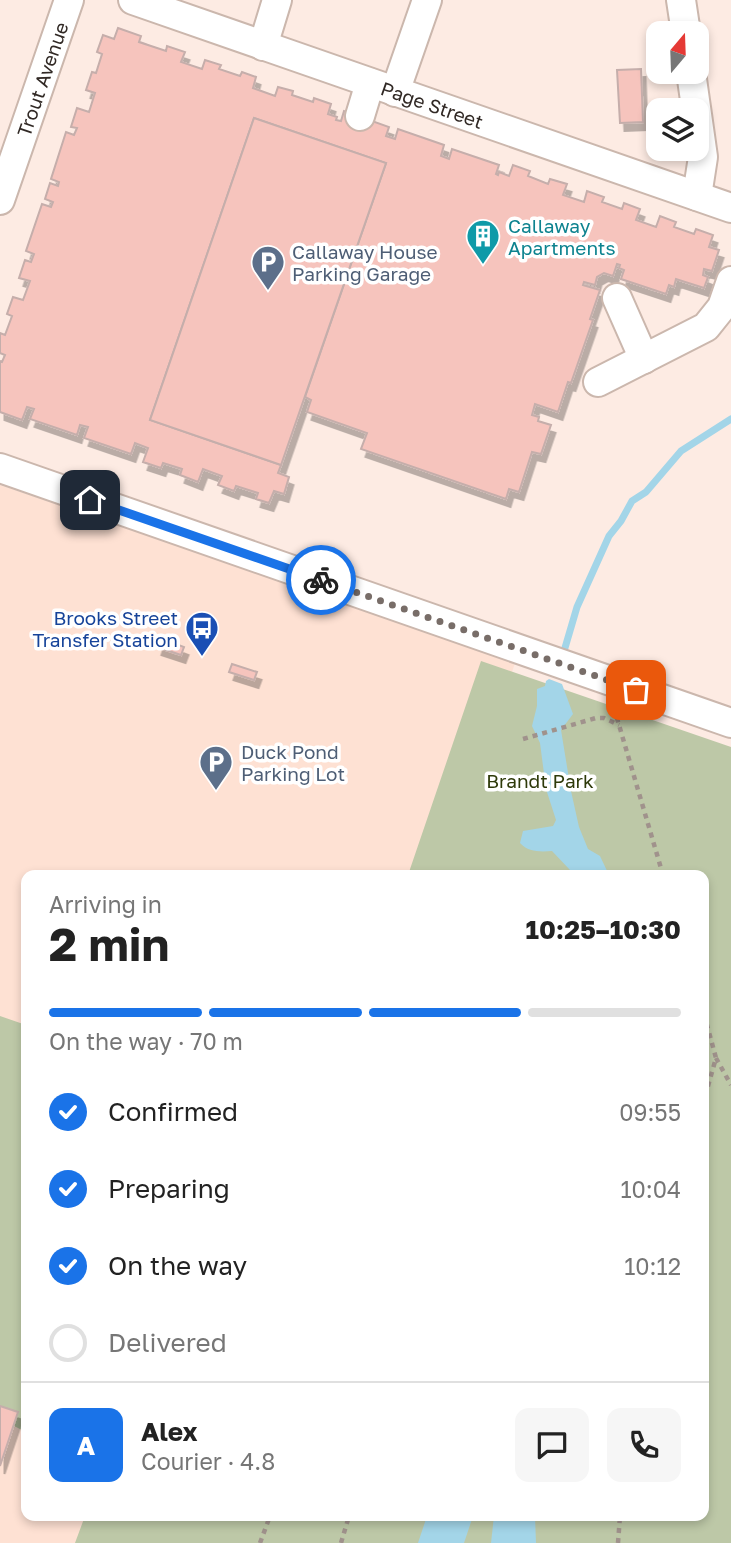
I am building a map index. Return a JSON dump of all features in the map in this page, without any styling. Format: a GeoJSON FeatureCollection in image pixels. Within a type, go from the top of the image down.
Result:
{"type":"FeatureCollection","features":[{"type":"Feature","properties":{"kind":"street","name":"Trout Avenue"},"geometry":{"type":"LineString","coordinates":[[0,200],[69,0]]}},
{"type":"Feature","properties":{"kind":"street","name":"Page Street"},"geometry":{"type":"LineString","coordinates":[[133,0],[731,208]]}},
{"type":"Feature","properties":{"kind":"street"},"geometry":{"type":"LineString","coordinates":[[263,46],[277,0]]}},
{"type":"Feature","properties":{"kind":"street"},"geometry":{"type":"LineString","coordinates":[[360,116],[383,88],[427,0]]}},
{"type":"Feature","properties":{"kind":"street"},"geometry":{"type":"LineString","coordinates":[[681,0],[684,21]]}},
{"type":"Feature","properties":{"kind":"street"},"geometry":{"type":"LineString","coordinates":[[693,84],[703,157],[697,196]]}},
{"type":"Feature","properties":{"kind":"street"},"geometry":{"type":"LineString","coordinates":[[598,382],[706,327],[722,307],[731,281]]}},
{"type":"Feature","properties":{"kind":"street"},"geometry":{"type":"LineString","coordinates":[[617,298],[645,359]]}},
{"type":"Feature","properties":{"kind":"street"},"geometry":{"type":"LineString","coordinates":[[0,468],[731,723]]}},
{"type":"Feature","properties":{"kind":"path"},"geometry":{"type":"LineString","coordinates":[[611,697],[662,870]]}},
{"type":"Feature","properties":{"kind":"path"},"geometry":{"type":"LineString","coordinates":[[523,739],[582,721],[604,718],[620,725]]}},
{"type":"Feature","properties":{"kind":"path"},"geometry":{"type":"LineString","coordinates":[[709,1032],[716,1058],[731,1085]]}},
{"type":"Feature","properties":{"kind":"path"},"geometry":{"type":"LineString","coordinates":[[709,1082],[716,1058]]}},
{"type":"Feature","properties":{"kind":"path"},"geometry":{"type":"LineString","coordinates":[[260,1543],[268,1521]]}},
{"type":"Feature","properties":{"kind":"path"},"geometry":{"type":"LineString","coordinates":[[341,1543],[348,1521]]}},
{"type":"Feature","properties":{"kind":"path"},"geometry":{"type":"LineString","coordinates":[[618,1543],[620,1521]]}},
{"type":"Feature","properties":{"kind":"shaded area","name":"Duck Pond Parking Lot"},"geometry":{"type":"Polygon","coordinates":[[[0,485],[516,660],[446,870],[21,870],[21,1521],[228,1521],[220,1543],[0,1543],[0,485]]]}},
{"type":"Feature","properties":{"kind":"green space","name":"Brandt Park"},"geometry":{"type":"Polygon","coordinates":[[[481,661],[731,747],[731,1543],[75,1543],[83,1521],[709,1521],[709,870],[410,870],[481,661]]]}},
{"type":"Feature","properties":{"kind":"green space"},"geometry":{"type":"Polygon","coordinates":[[[0,1016],[21,1023],[21,1430],[14,1426],[18,1412],[0,1406],[0,1016]]]}},
{"type":"Feature","properties":{"kind":"water"},"geometry":{"type":"Polygon","coordinates":[[[549,679],[562,684],[573,714],[561,730],[571,791],[579,827],[588,849],[600,856],[607,870],[570,870],[552,851],[530,850],[520,843],[523,831],[553,826],[556,820],[546,789],[540,743],[532,726],[537,706],[537,689],[545,686],[549,679]]]}},
{"type":"Feature","properties":{"kind":"water"},"geometry":{"type":"Polygon","coordinates":[[[425,1521],[471,1521],[464,1543],[418,1543],[425,1521]]]}},
{"type":"Feature","properties":{"kind":"water"},"geometry":{"type":"Polygon","coordinates":[[[493,1521],[535,1521],[536,1543],[491,1543],[493,1521]]]}},
{"type":"Feature","properties":{"kind":"building","name":"Callaway Apartments"},"geometry":{"type":"Polygon","coordinates":[[[118,28],[141,36],[139,42],[166,51],[167,46],[185,52],[181,62],[202,69],[205,60],[221,65],[219,69],[240,76],[242,72],[256,77],[253,88],[275,96],[278,87],[293,91],[292,95],[313,102],[314,98],[331,104],[328,114],[337,117],[336,120],[341,121],[344,111],[389,127],[386,136],[395,139],[398,129],[444,145],[441,156],[449,159],[452,149],[499,165],[498,175],[499,172],[509,176],[513,165],[530,171],[528,176],[548,184],[550,179],[567,184],[563,195],[584,202],[587,191],[604,197],[602,202],[622,209],[624,203],[640,209],[636,220],[656,227],[660,216],[676,222],[674,227],[694,234],[696,229],[713,235],[709,247],[719,250],[712,271],[704,269],[703,275],[708,277],[704,288],[676,279],[674,287],[669,285],[666,294],[621,279],[624,270],[617,264],[613,276],[604,273],[597,277],[595,285],[584,282],[583,285],[600,290],[590,319],[593,320],[571,383],[568,382],[558,412],[535,404],[532,415],[539,417],[538,421],[551,425],[541,454],[532,452],[519,492],[509,489],[506,499],[361,449],[367,433],[307,412],[311,400],[305,397],[386,163],[254,118],[150,420],[281,465],[278,473],[289,477],[284,494],[274,491],[269,503],[256,499],[258,493],[236,486],[234,491],[218,485],[222,476],[203,469],[198,482],[180,475],[182,469],[163,463],[161,468],[143,462],[148,448],[135,443],[131,454],[84,438],[88,427],[80,425],[77,435],[30,419],[34,409],[27,407],[22,420],[0,412],[0,361],[2,362],[5,355],[0,353],[0,333],[5,335],[12,316],[7,314],[13,297],[23,300],[30,281],[19,278],[25,260],[31,262],[34,254],[26,251],[42,204],[51,207],[53,202],[45,199],[50,183],[58,186],[59,182],[51,179],[66,132],[74,135],[77,128],[71,127],[77,108],[89,112],[95,93],[86,90],[92,72],[96,73],[102,54],[97,52],[103,35],[114,39],[118,28]]]}},
{"type":"Feature","properties":{"kind":"building"},"geometry":{"type":"Polygon","coordinates":[[[641,69],[643,122],[620,123],[617,70],[641,69]]]}},
{"type":"Feature","properties":{"kind":"building","name":"Callaway House Parking Garage"},"geometry":{"type":"Polygon","coordinates":[[[254,118],[386,163],[281,465],[150,420],[254,118]]]}},
{"type":"Feature","properties":{"kind":"building"},"geometry":{"type":"Polygon","coordinates":[[[160,638],[184,647],[181,655],[157,647],[160,638]]]}},
{"type":"Feature","properties":{"kind":"building"},"geometry":{"type":"Polygon","coordinates":[[[232,664],[257,672],[254,680],[229,672],[232,664]]]}},
{"type":"Feature","properties":{"kind":"building"},"geometry":{"type":"Polygon","coordinates":[[[0,1406],[18,1412],[0,1466],[0,1406]]]}},
{"type":"Feature","properties":{"kind":"waterway"},"geometry":{"type":"LineString","coordinates":[[562,658],[577,607],[609,536],[632,501],[646,492],[681,451],[731,419]]}},
{"type":"Feature","properties":{"kind":"way so far"},"geometry":{"type":"LineString","coordinates":[[321,580],[636,690]]}},
{"type":"Feature","properties":{"kind":"place","name":"Callaway Apartments"},"geometry":{"type":"Point","coordinates":[483,266]}},
{"type":"Feature","properties":{"kind":"place","name":"Callaway House Parking Garage"},"geometry":{"type":"Point","coordinates":[268,292]}},
{"type":"Feature","properties":{"kind":"place","name":"Brooks Street Transfer Station"},"geometry":{"type":"Point","coordinates":[202,658]}},
{"type":"Feature","properties":{"kind":"place","name":"Duck Pond Parking Lot"},"geometry":{"type":"Point","coordinates":[216,792]}},
{"type":"Feature","properties":{"kind":"route"},"geometry":{"type":"LineString","coordinates":[[90,500],[321,580]]}}]}
